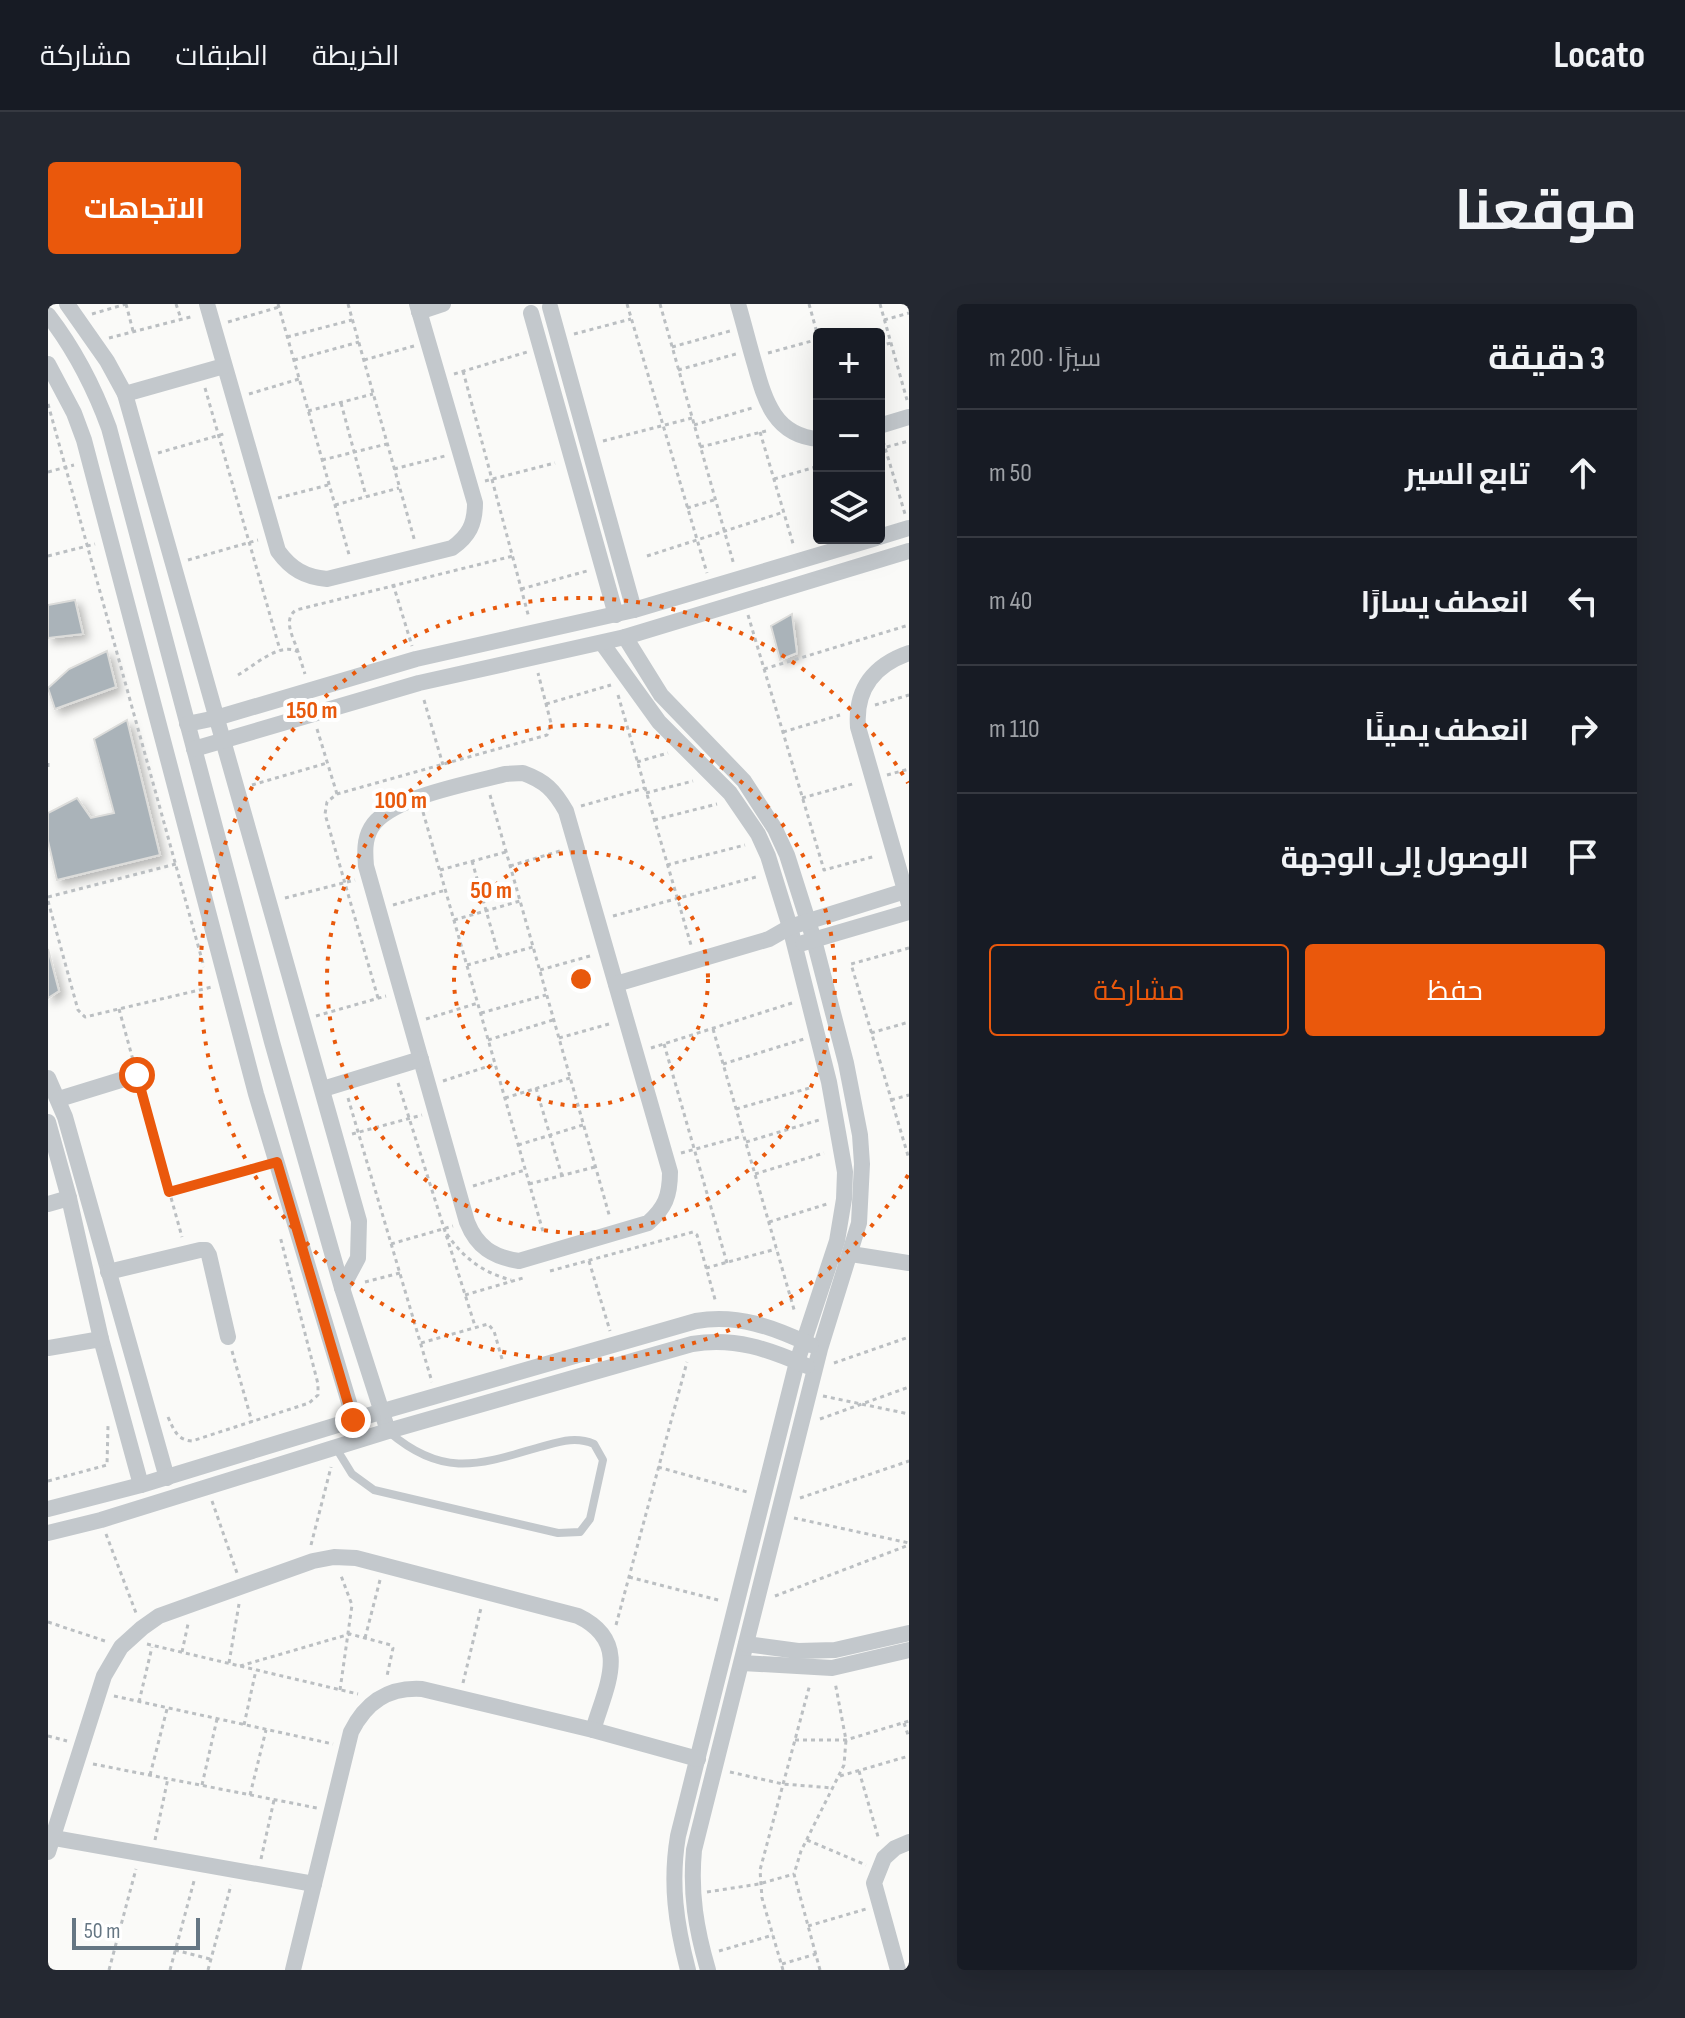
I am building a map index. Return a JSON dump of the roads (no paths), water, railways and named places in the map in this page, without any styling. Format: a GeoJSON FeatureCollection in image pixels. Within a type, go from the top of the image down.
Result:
{"type":"FeatureCollection","features":[{"type":"Feature","properties":{"kind":"street"},"geometry":{"type":"LineString","coordinates":[[67,304],[118,378],[125,394],[304,1020],[359,1221],[358,1258],[342,1288]]}},
{"type":"Feature","properties":{"kind":"street"},"geometry":{"type":"LineString","coordinates":[[210,314],[278,551],[298,572],[312,578],[327,579],[452,548],[471,529],[475,503],[418,308],[443,304]]}},
{"type":"Feature","properties":{"kind":"street"},"geometry":{"type":"LineString","coordinates":[[738,304],[766,404],[784,427],[798,435],[813,438]]}},
{"type":"Feature","properties":{"kind":"street"},"geometry":{"type":"LineString","coordinates":[[524,309],[544,313],[551,306]]}},
{"type":"Feature","properties":{"kind":"street"},"geometry":{"type":"LineString","coordinates":[[551,306],[634,610]]}},
{"type":"Feature","properties":{"kind":"street"},"geometry":{"type":"LineString","coordinates":[[524,309],[540,347],[616,615]]}},
{"type":"Feature","properties":{"kind":"street"},"geometry":{"type":"LineString","coordinates":[[48,315],[89,378],[109,428],[272,1042],[342,1288],[388,1431]]}},
{"type":"Feature","properties":{"kind":"street"},"geometry":{"type":"LineString","coordinates":[[48,364],[74,413],[89,461],[227,983],[360,1439]]}},
{"type":"Feature","properties":{"kind":"street"},"geometry":{"type":"LineString","coordinates":[[125,394],[224,366]]}},
{"type":"Feature","properties":{"kind":"street"},"geometry":{"type":"LineString","coordinates":[[885,424],[909,417]]}},
{"type":"Feature","properties":{"kind":"street"},"geometry":{"type":"LineString","coordinates":[[885,534],[907,521]]}},
{"type":"Feature","properties":{"kind":"street"},"geometry":{"type":"LineString","coordinates":[[187,724],[416,659],[616,615],[858,544]]}},
{"type":"Feature","properties":{"kind":"street"},"geometry":{"type":"LineString","coordinates":[[194,749],[419,683],[625,637],[909,551]]}},
{"type":"Feature","properties":{"kind":"street"},"geometry":{"type":"LineString","coordinates":[[707,589],[709,611]]}},
{"type":"Feature","properties":{"kind":"street"},"geometry":{"type":"LineString","coordinates":[[537,633],[544,654]]}},
{"type":"Feature","properties":{"kind":"street"},"geometry":{"type":"LineString","coordinates":[[625,637],[661,695],[744,781],[761,804],[787,855],[814,940],[846,1063],[860,1135],[862,1194],[859,1223],[820,1349],[694,1850],[694,1916],[706,1963]]}},
{"type":"Feature","properties":{"kind":"street"},"geometry":{"type":"LineString","coordinates":[[602,643],[643,703],[735,800],[761,841],[795,945],[842,1148],[844,1199],[837,1241],[797,1362],[678,1836],[673,1883],[677,1929],[688,1970]]}},
{"type":"Feature","properties":{"kind":"street"},"geometry":{"type":"LineString","coordinates":[[616,984],[769,939],[809,921],[907,897],[858,727],[857,710],[860,695],[876,670],[888,661],[909,653]]}},
{"type":"Feature","properties":{"kind":"street"},"geometry":{"type":"LineString","coordinates":[[523,773],[540,779],[554,790],[566,811],[616,984],[670,1172],[670,1192],[662,1210],[648,1223],[519,1261],[500,1258],[484,1249],[467,1222],[369,876],[365,847],[371,829],[383,814],[420,798],[505,774],[523,773]]}},
{"type":"Feature","properties":{"kind":"street"},"geometry":{"type":"LineString","coordinates":[[769,939],[795,945],[909,912]]}},
{"type":"Feature","properties":{"kind":"street"},"geometry":{"type":"LineString","coordinates":[[323,1089],[421,1059]]}},
{"type":"Feature","properties":{"kind":"street"},"geometry":{"type":"LineString","coordinates":[[59,1099],[137,1075]]}},
{"type":"Feature","properties":{"kind":"street"},"geometry":{"type":"LineString","coordinates":[[48,1078],[59,1099],[167,1478]]}},
{"type":"Feature","properties":{"kind":"street"},"geometry":{"type":"LineString","coordinates":[[48,1122],[101,1339],[141,1485]]}},
{"type":"Feature","properties":{"kind":"street"},"geometry":{"type":"LineString","coordinates":[[48,1204],[69,1198]]}},
{"type":"Feature","properties":{"kind":"street"},"geometry":{"type":"LineString","coordinates":[[108,1272],[206,1250],[233,1341]]}},
{"type":"Feature","properties":{"kind":"street"},"geometry":{"type":"LineString","coordinates":[[851,1254],[909,1263]]}},
{"type":"Feature","properties":{"kind":"street"},"geometry":{"type":"LineString","coordinates":[[48,1509],[167,1478],[380,1412],[687,1324],[720,1319],[751,1322],[820,1349]]}},
{"type":"Feature","properties":{"kind":"street"},"geometry":{"type":"LineString","coordinates":[[687,1324],[692,1344]]}},
{"type":"Feature","properties":{"kind":"street"},"geometry":{"type":"LineString","coordinates":[[48,1348],[101,1339]]}},
{"type":"Feature","properties":{"kind":"street"},"geometry":{"type":"LineString","coordinates":[[48,1533],[101,1520],[360,1439],[692,1344],[741,1342],[762,1347],[815,1370]]}},
{"type":"Feature","properties":{"kind":"street"},"geometry":{"type":"LineString","coordinates":[[314,1884],[146,1854],[49,1842],[111,1661],[125,1643],[159,1616],[313,1561],[334,1557],[356,1558],[578,1616],[592,1623],[603,1634],[613,1661],[593,1730]]}},
{"type":"Feature","properties":{"kind":"street"},"geometry":{"type":"LineString","coordinates":[[746,1644],[798,1651],[826,1651],[902,1643]]}},
{"type":"Feature","properties":{"kind":"street"},"geometry":{"type":"LineString","coordinates":[[742,1663],[832,1668],[902,1643]]}},
{"type":"Feature","properties":{"kind":"street"},"geometry":{"type":"LineString","coordinates":[[293,1970],[347,1747],[358,1719],[380,1697],[409,1688],[593,1730],[698,1759]]}},
{"type":"Feature","properties":{"kind":"street"},"geometry":{"type":"LineString","coordinates":[[898,1970],[874,1883],[880,1864],[895,1848],[909,1842]]}},
{"type":"Feature","properties":{"kind":"lane"},"geometry":{"type":"LineString","coordinates":[[336,1448],[352,1474],[374,1490],[558,1533],[580,1532],[590,1519],[603,1460],[594,1444],[568,1439],[469,1465],[445,1463],[427,1457],[388,1431]]}}]}
